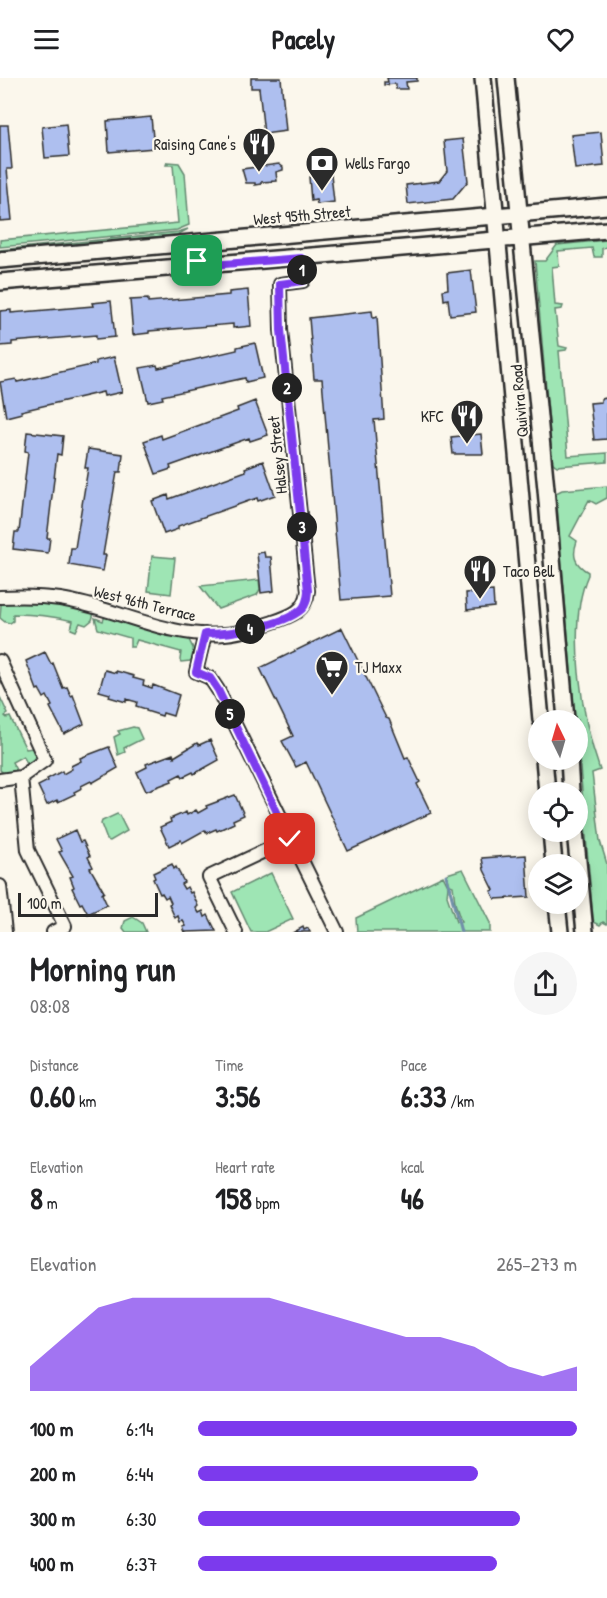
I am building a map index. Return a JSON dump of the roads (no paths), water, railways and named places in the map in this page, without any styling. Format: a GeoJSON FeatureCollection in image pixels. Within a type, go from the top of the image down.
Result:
{"type":"FeatureCollection","features":[{"type":"Feature","properties":{"kind":"main road"},"geometry":{"type":"LineString","coordinates":[[484,84],[506,83]]}},
{"type":"Feature","properties":{"kind":"main road","name":"Quivira Road"},"geometry":{"type":"LineString","coordinates":[[506,83],[565,710]]}},
{"type":"Feature","properties":{"kind":"main road","name":"Quivira Road"},"geometry":{"type":"LineString","coordinates":[[484,84],[540,710]]}},
{"type":"Feature","properties":{"kind":"main road","name":"West 95th Street"},"geometry":{"type":"LineString","coordinates":[[0,260],[607,206]]}},
{"type":"Feature","properties":{"kind":"main road"},"geometry":{"type":"LineString","coordinates":[[0,282],[607,230]]}},
{"type":"Feature","properties":{"kind":"main road"},"geometry":{"type":"LineString","coordinates":[[204,242],[216,259],[225,263]]}},
{"type":"Feature","properties":{"kind":"main road"},"geometry":{"type":"LineString","coordinates":[[186,267],[197,261],[202,254],[204,242]]}},
{"type":"Feature","properties":{"kind":"main road"},"geometry":{"type":"LineString","coordinates":[[576,842],[585,932]]}},
{"type":"Feature","properties":{"kind":"main road"},"geometry":{"type":"LineString","coordinates":[[558,914],[560,932]]}},
{"type":"Feature","properties":{"kind":"street","name":"Halsey Street"},"geometry":{"type":"LineString","coordinates":[[301,258],[303,281],[280,284],[281,330],[302,526]]}},
{"type":"Feature","properties":{"kind":"street","name":"West 96th Terrace"},"geometry":{"type":"LineString","coordinates":[[0,597],[28,596],[61,599],[157,626],[205,634],[226,634],[254,628],[287,617],[302,609],[307,601],[302,526]]}},
{"type":"Feature","properties":{"kind":"street"},"geometry":{"type":"LineString","coordinates":[[205,634],[196,672],[210,678],[218,690],[337,932]]}},
{"type":"Feature","properties":{"kind":"street"},"geometry":{"type":"LineString","coordinates":[[0,661],[45,760],[21,777],[0,780]]}},
{"type":"Feature","properties":{"kind":"street"},"geometry":{"type":"LineString","coordinates":[[21,777],[28,850],[65,926],[53,932]]}},
{"type":"Feature","properties":{"kind":"street"},"geometry":{"type":"LineString","coordinates":[[236,932],[210,877],[290,839]]}},
{"type":"Feature","properties":{"kind":"street"},"geometry":{"type":"LineString","coordinates":[[0,886],[5,932]]}},
{"type":"Feature","properties":{"kind":"waterway"},"geometry":{"type":"LineString","coordinates":[[446,875],[461,932]]}},
{"type":"Feature","properties":{"kind":"place","name":"Raising Cane's"},"geometry":{"type":"Point","coordinates":[259,173]}},
{"type":"Feature","properties":{"kind":"place","name":"Wells Fargo"},"geometry":{"type":"Point","coordinates":[322,192]}},
{"type":"Feature","properties":{"kind":"place","name":"KFC"},"geometry":{"type":"Point","coordinates":[467,445]}},
{"type":"Feature","properties":{"kind":"place","name":"Taco Bell"},"geometry":{"type":"Point","coordinates":[480,600]}},
{"type":"Feature","properties":{"kind":"place","name":"TJ Maxx"},"geometry":{"type":"Point","coordinates":[332,696]}}]}
